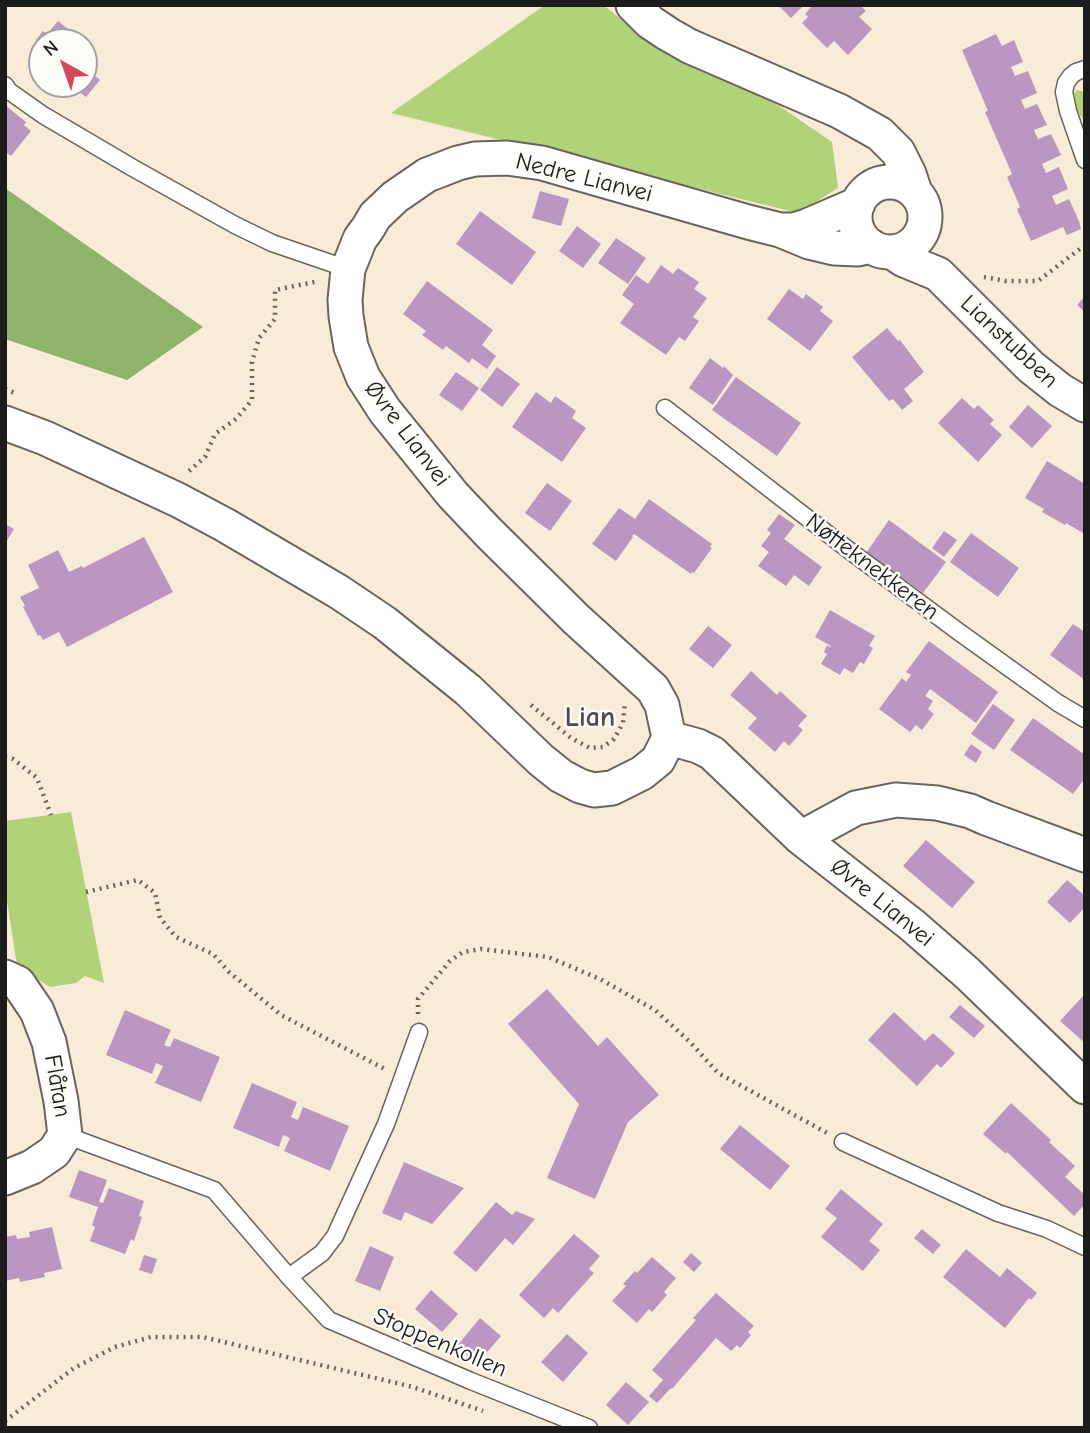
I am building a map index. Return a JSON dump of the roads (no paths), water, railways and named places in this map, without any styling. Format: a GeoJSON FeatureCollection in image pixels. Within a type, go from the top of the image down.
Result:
{"type":"FeatureCollection","features":[{"type":"Feature","properties":{"kind":"street"},"geometry":{"type":"LineString","coordinates":[[633,5],[650,22],[689,46],[839,111],[880,134],[891,143],[909,174],[920,208],[920,234],[912,244],[902,250],[881,249],[862,238],[857,229],[855,215],[864,196],[871,166],[857,122]]}},
{"type":"Feature","properties":{"kind":"street","name":"Nedre Lianvei"},"geometry":{"type":"LineString","coordinates":[[342,267],[375,216],[395,197],[427,175],[475,159],[507,158],[542,163],[780,230],[809,242],[834,248],[881,249]]}},
{"type":"Feature","properties":{"kind":"street"},"geometry":{"type":"LineString","coordinates":[[864,196],[882,183],[894,182],[906,186],[920,208]]}},
{"type":"Feature","properties":{"kind":"street","name":"Nedre Lianvei"},"geometry":{"type":"LineString","coordinates":[[780,230],[807,226],[864,196]]}},
{"type":"Feature","properties":{"kind":"street","name":"Lianstubben"},"geometry":{"type":"LineString","coordinates":[[920,208],[938,274]]}},
{"type":"Feature","properties":{"kind":"street","name":"Lianstubben"},"geometry":{"type":"LineString","coordinates":[[881,249],[938,274],[1031,367],[1060,390],[1085,405]]}},
{"type":"Feature","properties":{"kind":"street","name":"Øvre Lianvei"},"geometry":{"type":"LineString","coordinates":[[342,267],[351,347],[363,377],[385,411],[453,495],[489,533],[576,619],[653,689],[662,705],[668,738],[698,746],[712,753],[801,838],[912,925],[967,973],[1085,1087]]}},
{"type":"Feature","properties":{"kind":"street"},"geometry":{"type":"LineString","coordinates":[[5,422],[178,500],[339,592],[425,654],[468,690],[541,760],[561,776],[580,786],[602,790],[632,779],[658,760],[668,738]]}},
{"type":"Feature","properties":{"kind":"street"},"geometry":{"type":"LineString","coordinates":[[801,838],[856,808],[896,800],[937,803],[970,811],[1085,855]]}},
{"type":"Feature","properties":{"kind":"street","name":"Flåtan"},"geometry":{"type":"LineString","coordinates":[[5,977],[18,983],[37,1011],[49,1042],[65,1135],[54,1152],[32,1167],[5,1178]]}},
{"type":"Feature","properties":{"kind":"lane"},"geometry":{"type":"LineString","coordinates":[[1085,69],[1071,76],[1064,93],[1085,160]]}},
{"type":"Feature","properties":{"kind":"lane"},"geometry":{"type":"LineString","coordinates":[[5,85],[9,91],[43,115],[235,225],[272,243],[342,267]]}},
{"type":"Feature","properties":{"kind":"lane","name":"Nøtteknekkeren"},"geometry":{"type":"LineString","coordinates":[[665,408],[959,632],[1085,719]]}},
{"type":"Feature","properties":{"kind":"lane"},"geometry":{"type":"LineString","coordinates":[[289,1277],[322,1253],[335,1236],[386,1124],[419,1032]]}},
{"type":"Feature","properties":{"kind":"lane","name":"Stoppenkollen"},"geometry":{"type":"LineString","coordinates":[[65,1135],[214,1190],[329,1320],[589,1428]]}},
{"type":"Feature","properties":{"kind":"lane"},"geometry":{"type":"LineString","coordinates":[[843,1142],[998,1213],[1047,1229],[1085,1247]]}},
{"type":"Feature","properties":{"kind":"district","name":"Lian"},"geometry":{"type":"Point","coordinates":[590,718]}}]}
